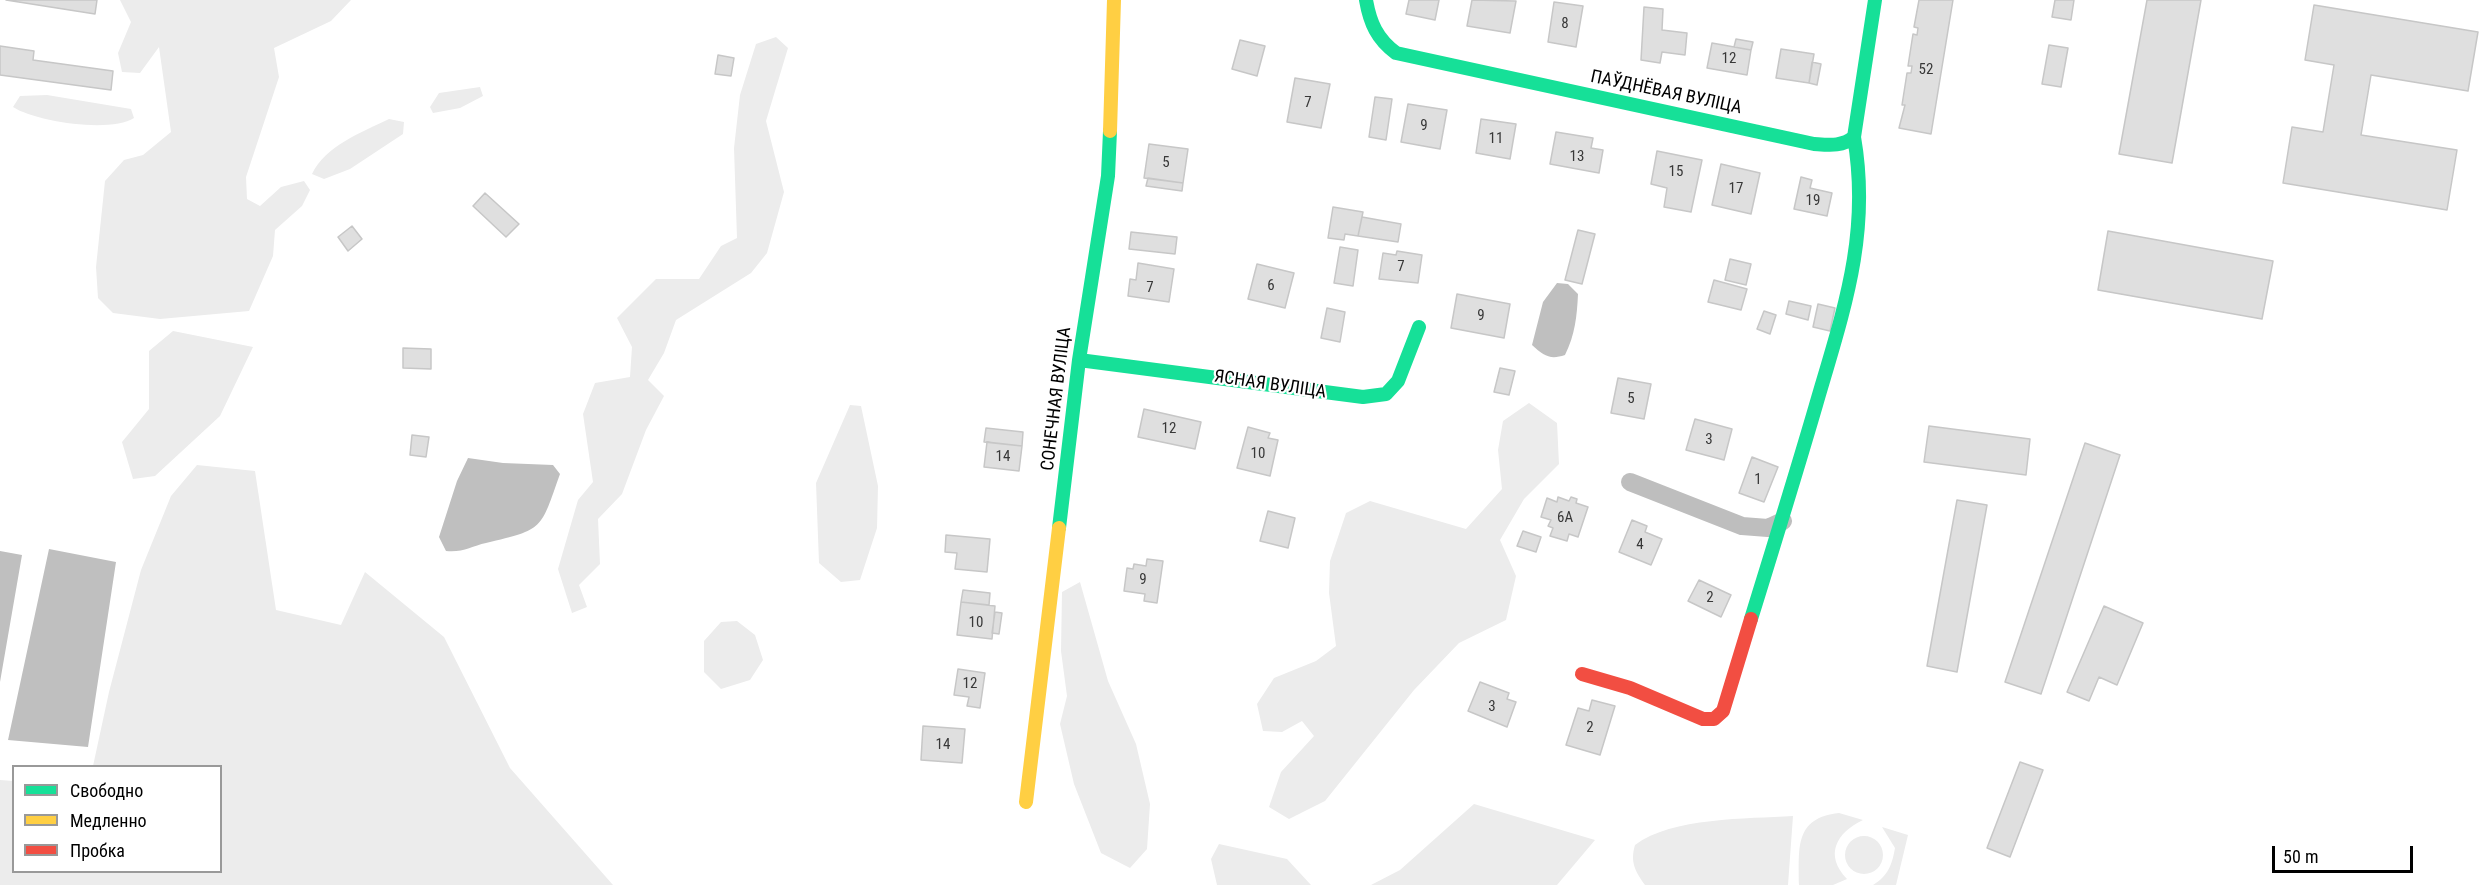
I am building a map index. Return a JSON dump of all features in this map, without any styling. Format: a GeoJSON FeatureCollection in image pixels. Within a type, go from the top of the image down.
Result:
{"type":"FeatureCollection","features":[{"type":"Feature","properties":{"kind":"street","name":"СОНЕЧНАЯ ВУЛІЦА"},"geometry":{"type":"LineString","coordinates":[[1026,802],[1079,360],[1108,176],[1114,0]]}},
{"type":"Feature","properties":{"kind":"street","name":"ПАЎДНЁВАЯ ВУЛІЦА"},"geometry":{"type":"LineString","coordinates":[[1366,0],[1375,33],[1383,44],[1396,53],[1814,144],[1846,144],[1854,137]]}},
{"type":"Feature","properties":{"kind":"street"},"geometry":{"type":"LineString","coordinates":[[1582,674],[1630,688],[1703,719],[1714,719],[1723,711],[1783,521],[1850,282],[1859,237],[1863,197],[1860,163],[1854,137],[1875,0]]}},
{"type":"Feature","properties":{"kind":"street","name":"ЯСНАЯ ВУЛІЦА"},"geometry":{"type":"LineString","coordinates":[[1079,360],[1363,397],[1386,394],[1398,381],[1419,327]]}},
{"type":"Feature","properties":{"kind":"street"},"geometry":{"type":"LineString","coordinates":[[1630,482],[1742,526],[1768,528],[1783,521]]}},
{"type":"Feature","properties":{"kind":"shaded area"},"geometry":{"type":"Polygon","coordinates":[[[120,0],[351,0],[331,21],[274,48],[279,77],[246,177],[247,199],[260,206],[281,187],[304,181],[310,190],[302,206],[275,230],[273,256],[249,311],[160,319],[113,313],[98,298],[96,267],[105,181],[124,160],[143,155],[171,132],[159,47],[140,73],[122,72],[118,53],[131,22],[120,0]]]}},
{"type":"Feature","properties":{"kind":"shaded area"},"geometry":{"type":"Polygon","coordinates":[[[776,37],[788,48],[766,121],[784,192],[767,253],[751,273],[676,320],[664,353],[648,380],[664,396],[646,430],[622,494],[598,519],[600,564],[579,585],[587,607],[572,613],[558,569],[578,500],[593,482],[583,414],[595,383],[630,377],[632,347],[617,318],[656,279],[699,279],[721,246],[737,238],[734,148],[740,95],[756,44],[776,37]]]}},
{"type":"Feature","properties":{"kind":"shaded area"},"geometry":{"type":"Polygon","coordinates":[[[480,87],[483,96],[460,108],[433,113],[430,107],[439,93],[480,87]]]}},
{"type":"Feature","properties":{"kind":"shaded area"},"geometry":{"type":"Polygon","coordinates":[[[47,95],[131,109],[134,118],[109,125],[74,124],[38,117],[13,107],[20,96],[47,95]]]}},
{"type":"Feature","properties":{"kind":"shaded area"},"geometry":{"type":"Polygon","coordinates":[[[389,119],[404,122],[403,134],[350,169],[324,179],[312,174],[318,164],[335,148],[389,119]]]}},
{"type":"Feature","properties":{"kind":"shaded area"},"geometry":{"type":"Polygon","coordinates":[[[1557,283],[1568,284],[1578,294],[1577,310],[1573,333],[1565,355],[1551,357],[1532,345],[1543,302],[1557,283]]]}},
{"type":"Feature","properties":{"kind":"shaded area"},"geometry":{"type":"Polygon","coordinates":[[[173,331],[253,347],[220,416],[155,476],[133,479],[122,442],[149,409],[149,351],[173,331]]]}},
{"type":"Feature","properties":{"kind":"shaded area"},"geometry":{"type":"Polygon","coordinates":[[[1529,403],[1557,423],[1559,464],[1524,499],[1500,540],[1516,576],[1506,620],[1459,643],[1414,690],[1325,801],[1289,819],[1269,807],[1281,772],[1314,736],[1302,721],[1282,732],[1263,731],[1257,704],[1274,678],[1316,661],[1336,646],[1329,593],[1330,561],[1346,513],[1370,501],[1466,529],[1502,489],[1498,450],[1503,421],[1529,403]]]}},
{"type":"Feature","properties":{"kind":"shaded area"},"geometry":{"type":"Polygon","coordinates":[[[850,405],[861,406],[878,486],[877,528],[860,580],[841,582],[819,563],[816,483],[850,405]]]}},
{"type":"Feature","properties":{"kind":"shaded area"},"geometry":{"type":"Polygon","coordinates":[[[468,458],[503,463],[553,465],[560,474],[548,506],[538,524],[520,534],[462,550],[446,551],[439,537],[457,481],[468,458]]]}},
{"type":"Feature","properties":{"kind":"shaded area"},"geometry":{"type":"Polygon","coordinates":[[[197,465],[255,471],[276,610],[341,625],[365,572],[444,637],[510,768],[613,885],[0,885],[0,780],[12,781],[12,873],[222,873],[222,765],[93,765],[109,692],[141,570],[171,496],[197,465]]]}},
{"type":"Feature","properties":{"kind":"shaded area"},"geometry":{"type":"Polygon","coordinates":[[[49,549],[116,562],[88,747],[8,740],[49,549]]]}},
{"type":"Feature","properties":{"kind":"shaded area"},"geometry":{"type":"Polygon","coordinates":[[[0,551],[22,555],[0,682],[0,551]]]}},
{"type":"Feature","properties":{"kind":"shaded area"},"geometry":{"type":"Polygon","coordinates":[[[1080,582],[1108,681],[1136,744],[1150,804],[1147,849],[1130,868],[1101,853],[1074,784],[1060,724],[1067,696],[1061,651],[1062,592],[1080,582]]]}},
{"type":"Feature","properties":{"kind":"shaded area"},"geometry":{"type":"Polygon","coordinates":[[[737,621],[755,635],[763,660],[750,680],[721,689],[704,672],[704,641],[721,622],[737,621]]]}},
{"type":"Feature","properties":{"kind":"shaded area"},"geometry":{"type":"Polygon","coordinates":[[[1474,804],[1595,840],[1557,885],[1371,885],[1400,870],[1474,804]]]}},
{"type":"Feature","properties":{"kind":"shaded area"},"geometry":{"type":"Polygon","coordinates":[[[1839,813],[1863,820],[1846,831],[1836,845],[1836,861],[1847,879],[1833,885],[1799,885],[1800,847],[1807,828],[1824,816],[1839,813]]]}},
{"type":"Feature","properties":{"kind":"shaded area"},"geometry":{"type":"Polygon","coordinates":[[[1793,816],[1788,885],[1645,885],[1634,866],[1635,845],[1669,829],[1711,821],[1793,816]]]}},
{"type":"Feature","properties":{"kind":"shaded area"},"geometry":{"type":"Polygon","coordinates":[[[1882,827],[1908,835],[1896,885],[1873,885],[1889,870],[1895,848],[1882,827]]]}},
{"type":"Feature","properties":{"kind":"shaded area"},"geometry":{"type":"Polygon","coordinates":[[[1864,836],[1878,841],[1883,855],[1878,869],[1864,874],[1850,869],[1845,855],[1850,841],[1864,836]]]}},
{"type":"Feature","properties":{"kind":"shaded area"},"geometry":{"type":"Polygon","coordinates":[[[1219,844],[1287,859],[1311,885],[1217,885],[1211,859],[1219,844]]]}},
{"type":"Feature","properties":{"kind":"building"},"geometry":{"type":"Polygon","coordinates":[[[6,0],[97,0],[95,14],[6,0]]]}},
{"type":"Feature","properties":{"kind":"building"},"geometry":{"type":"Polygon","coordinates":[[[1409,0],[1439,0],[1435,20],[1406,14],[1409,0]]]}},
{"type":"Feature","properties":{"kind":"building"},"geometry":{"type":"Polygon","coordinates":[[[1472,0],[1516,1],[1510,33],[1467,26],[1472,0]]]}},
{"type":"Feature","properties":{"kind":"building"},"geometry":{"type":"Polygon","coordinates":[[[1919,0],[1953,0],[1931,134],[1899,128],[1905,105],[1902,105],[1907,73],[1911,73],[1912,66],[1908,66],[1913,34],[1917,35],[1918,28],[1914,27],[1919,0]]]}},
{"type":"Feature","properties":{"kind":"building"},"geometry":{"type":"Polygon","coordinates":[[[2055,0],[2074,0],[2071,20],[2052,17],[2055,0]]]}},
{"type":"Feature","properties":{"kind":"building"},"geometry":{"type":"Polygon","coordinates":[[[2147,0],[2201,0],[2172,163],[2119,154],[2147,0]]]}},
{"type":"Feature","properties":{"kind":"building"},"geometry":{"type":"Polygon","coordinates":[[[1554,2],[1583,6],[1576,47],[1548,42],[1554,2]]]}},
{"type":"Feature","properties":{"kind":"building"},"geometry":{"type":"Polygon","coordinates":[[[2314,5],[2478,32],[2468,91],[2371,75],[2361,135],[2457,150],[2447,210],[2283,183],[2292,127],[2323,132],[2334,65],[2305,60],[2314,5]]]}},
{"type":"Feature","properties":{"kind":"building"},"geometry":{"type":"Polygon","coordinates":[[[1644,7],[1663,9],[1662,30],[1687,33],[1685,55],[1662,52],[1660,63],[1641,60],[1644,7]]]}},
{"type":"Feature","properties":{"kind":"building"},"geometry":{"type":"Polygon","coordinates":[[[1736,39],[1753,42],[1751,50],[1734,47],[1736,39]]]}},
{"type":"Feature","properties":{"kind":"building"},"geometry":{"type":"Polygon","coordinates":[[[1240,40],[1265,46],[1257,76],[1232,69],[1240,40]]]}},
{"type":"Feature","properties":{"kind":"building"},"geometry":{"type":"Polygon","coordinates":[[[1712,43],[1751,50],[1747,75],[1707,68],[1712,43]]]}},
{"type":"Feature","properties":{"kind":"building"},"geometry":{"type":"Polygon","coordinates":[[[2049,45],[2068,48],[2061,87],[2042,84],[2049,45]]]}},
{"type":"Feature","properties":{"kind":"building"},"geometry":{"type":"Polygon","coordinates":[[[0,46],[34,51],[33,60],[113,71],[111,90],[0,75],[0,46]]]}},
{"type":"Feature","properties":{"kind":"building"},"geometry":{"type":"Polygon","coordinates":[[[1781,49],[1814,54],[1809,83],[1776,78],[1781,49]]]}},
{"type":"Feature","properties":{"kind":"building"},"geometry":{"type":"Polygon","coordinates":[[[718,55],[734,58],[731,76],[715,74],[718,55]]]}},
{"type":"Feature","properties":{"kind":"building"},"geometry":{"type":"Polygon","coordinates":[[[1812,62],[1821,64],[1817,85],[1809,83],[1812,62]]]}},
{"type":"Feature","properties":{"kind":"building"},"geometry":{"type":"Polygon","coordinates":[[[1295,78],[1330,84],[1321,128],[1287,122],[1295,78]]]}},
{"type":"Feature","properties":{"kind":"building"},"geometry":{"type":"Polygon","coordinates":[[[1375,97],[1392,99],[1386,140],[1369,137],[1375,97]]]}},
{"type":"Feature","properties":{"kind":"building"},"geometry":{"type":"Polygon","coordinates":[[[1408,104],[1447,110],[1440,149],[1401,142],[1408,104]]]}},
{"type":"Feature","properties":{"kind":"building"},"geometry":{"type":"Polygon","coordinates":[[[1481,119],[1516,124],[1510,159],[1476,153],[1481,119]]]}},
{"type":"Feature","properties":{"kind":"building"},"geometry":{"type":"Polygon","coordinates":[[[1556,132],[1593,138],[1591,148],[1603,150],[1599,173],[1550,164],[1556,132]]]}},
{"type":"Feature","properties":{"kind":"building"},"geometry":{"type":"Polygon","coordinates":[[[1149,144],[1188,149],[1183,183],[1144,178],[1149,144]]]}},
{"type":"Feature","properties":{"kind":"building"},"geometry":{"type":"Polygon","coordinates":[[[1657,151],[1702,160],[1691,212],[1664,207],[1667,188],[1651,184],[1657,151]]]}},
{"type":"Feature","properties":{"kind":"building"},"geometry":{"type":"Polygon","coordinates":[[[1721,164],[1760,173],[1751,214],[1712,205],[1721,164]]]}},
{"type":"Feature","properties":{"kind":"building"},"geometry":{"type":"Polygon","coordinates":[[[1801,177],[1812,180],[1810,188],[1832,193],[1827,216],[1794,209],[1801,177]]]}},
{"type":"Feature","properties":{"kind":"building"},"geometry":{"type":"Polygon","coordinates":[[[1148,178],[1183,183],[1182,191],[1146,186],[1148,178]]]}},
{"type":"Feature","properties":{"kind":"building"},"geometry":{"type":"Polygon","coordinates":[[[485,193],[519,224],[506,237],[473,206],[485,193]]]}},
{"type":"Feature","properties":{"kind":"building"},"geometry":{"type":"Polygon","coordinates":[[[1333,207],[1363,212],[1358,236],[1345,234],[1344,240],[1328,238],[1333,207]]]}},
{"type":"Feature","properties":{"kind":"building"},"geometry":{"type":"Polygon","coordinates":[[[1362,217],[1401,224],[1398,242],[1358,236],[1362,217]]]}},
{"type":"Feature","properties":{"kind":"building"},"geometry":{"type":"Polygon","coordinates":[[[352,226],[362,239],[348,251],[338,237],[352,226]]]}},
{"type":"Feature","properties":{"kind":"building"},"geometry":{"type":"Polygon","coordinates":[[[1578,230],[1595,234],[1582,284],[1565,280],[1578,230]]]}},
{"type":"Feature","properties":{"kind":"building"},"geometry":{"type":"Polygon","coordinates":[[[2108,231],[2273,261],[2262,319],[2098,290],[2108,231]]]}},
{"type":"Feature","properties":{"kind":"building"},"geometry":{"type":"Polygon","coordinates":[[[1131,232],[1177,237],[1175,254],[1129,249],[1131,232]]]}},
{"type":"Feature","properties":{"kind":"building"},"geometry":{"type":"Polygon","coordinates":[[[1340,247],[1358,250],[1353,286],[1334,283],[1340,247]]]}},
{"type":"Feature","properties":{"kind":"building"},"geometry":{"type":"Polygon","coordinates":[[[1397,251],[1422,255],[1418,283],[1379,279],[1383,253],[1396,255],[1397,251]]]}},
{"type":"Feature","properties":{"kind":"building"},"geometry":{"type":"Polygon","coordinates":[[[1730,259],[1751,264],[1746,285],[1725,280],[1730,259]]]}},
{"type":"Feature","properties":{"kind":"building"},"geometry":{"type":"Polygon","coordinates":[[[1138,263],[1174,269],[1169,302],[1128,296],[1130,279],[1136,280],[1138,263]]]}},
{"type":"Feature","properties":{"kind":"building"},"geometry":{"type":"Polygon","coordinates":[[[1257,264],[1294,273],[1285,308],[1248,299],[1257,264]]]}},
{"type":"Feature","properties":{"kind":"building"},"geometry":{"type":"Polygon","coordinates":[[[1714,280],[1747,289],[1741,310],[1708,302],[1714,280]]]}},
{"type":"Feature","properties":{"kind":"building"},"geometry":{"type":"Polygon","coordinates":[[[1457,294],[1510,304],[1504,338],[1451,328],[1457,294]]]}},
{"type":"Feature","properties":{"kind":"building"},"geometry":{"type":"Polygon","coordinates":[[[1789,301],[1811,306],[1808,320],[1786,314],[1789,301]]]}},
{"type":"Feature","properties":{"kind":"building"},"geometry":{"type":"Polygon","coordinates":[[[1818,304],[1835,308],[1830,331],[1813,327],[1818,304]]]}},
{"type":"Feature","properties":{"kind":"building"},"geometry":{"type":"Polygon","coordinates":[[[1327,308],[1345,312],[1340,342],[1321,338],[1327,308]]]}},
{"type":"Feature","properties":{"kind":"building"},"geometry":{"type":"Polygon","coordinates":[[[1764,311],[1776,315],[1770,334],[1757,329],[1764,311]]]}},
{"type":"Feature","properties":{"kind":"building"},"geometry":{"type":"Polygon","coordinates":[[[403,348],[431,349],[431,369],[403,368],[403,348]]]}},
{"type":"Feature","properties":{"kind":"building"},"geometry":{"type":"Polygon","coordinates":[[[1500,368],[1515,371],[1509,395],[1494,392],[1500,368]]]}},
{"type":"Feature","properties":{"kind":"building"},"geometry":{"type":"Polygon","coordinates":[[[1618,378],[1651,384],[1644,419],[1611,413],[1618,378]]]}},
{"type":"Feature","properties":{"kind":"building"},"geometry":{"type":"Polygon","coordinates":[[[1144,409],[1201,422],[1195,449],[1138,437],[1144,409]]]}},
{"type":"Feature","properties":{"kind":"building"},"geometry":{"type":"Polygon","coordinates":[[[1695,419],[1732,429],[1724,460],[1686,450],[1695,419]]]}},
{"type":"Feature","properties":{"kind":"building"},"geometry":{"type":"Polygon","coordinates":[[[1929,426],[2030,439],[2026,475],[1924,462],[1929,426]]]}},
{"type":"Feature","properties":{"kind":"building"},"geometry":{"type":"Polygon","coordinates":[[[1248,427],[1270,433],[1268,438],[1278,440],[1270,476],[1237,468],[1248,427]]]}},
{"type":"Feature","properties":{"kind":"building"},"geometry":{"type":"Polygon","coordinates":[[[986,428],[1023,432],[1022,446],[984,442],[986,428]]]}},
{"type":"Feature","properties":{"kind":"building"},"geometry":{"type":"Polygon","coordinates":[[[412,435],[429,437],[426,457],[410,455],[412,435]]]}},
{"type":"Feature","properties":{"kind":"building"},"geometry":{"type":"Polygon","coordinates":[[[987,442],[1022,446],[1019,471],[984,467],[987,442]]]}},
{"type":"Feature","properties":{"kind":"building"},"geometry":{"type":"Polygon","coordinates":[[[2085,443],[2120,455],[2041,694],[2005,682],[2085,443]]]}},
{"type":"Feature","properties":{"kind":"building"},"geometry":{"type":"Polygon","coordinates":[[[1752,457],[1778,467],[1764,502],[1739,493],[1752,457]]]}},
{"type":"Feature","properties":{"kind":"building"},"geometry":{"type":"Polygon","coordinates":[[[1558,497],[1569,501],[1571,497],[1577,499],[1576,503],[1588,507],[1578,537],[1569,534],[1567,541],[1550,536],[1553,528],[1548,526],[1551,520],[1541,517],[1547,498],[1557,502],[1558,497]]]}},
{"type":"Feature","properties":{"kind":"building"},"geometry":{"type":"Polygon","coordinates":[[[1957,500],[1987,505],[1957,672],[1927,666],[1957,500]]]}},
{"type":"Feature","properties":{"kind":"building"},"geometry":{"type":"Polygon","coordinates":[[[1268,511],[1295,518],[1288,548],[1260,541],[1268,511]]]}},
{"type":"Feature","properties":{"kind":"building"},"geometry":{"type":"Polygon","coordinates":[[[1632,520],[1647,526],[1645,532],[1662,539],[1651,565],[1619,552],[1632,520]]]}},
{"type":"Feature","properties":{"kind":"building"},"geometry":{"type":"Polygon","coordinates":[[[1523,531],[1541,537],[1536,552],[1517,546],[1523,531]]]}},
{"type":"Feature","properties":{"kind":"building"},"geometry":{"type":"Polygon","coordinates":[[[946,535],[990,539],[987,572],[955,569],[957,553],[945,552],[946,535]]]}},
{"type":"Feature","properties":{"kind":"building"},"geometry":{"type":"Polygon","coordinates":[[[1147,559],[1163,561],[1157,603],[1144,601],[1145,594],[1124,591],[1127,568],[1133,569],[1134,564],[1146,566],[1147,559]]]}},
{"type":"Feature","properties":{"kind":"building"},"geometry":{"type":"Polygon","coordinates":[[[1699,580],[1731,595],[1721,617],[1688,601],[1699,580]]]}},
{"type":"Feature","properties":{"kind":"building"},"geometry":{"type":"Polygon","coordinates":[[[963,590],[990,593],[989,605],[961,602],[963,590]]]}},
{"type":"Feature","properties":{"kind":"building"},"geometry":{"type":"Polygon","coordinates":[[[961,602],[995,606],[992,639],[957,635],[961,602]]]}},
{"type":"Feature","properties":{"kind":"building"},"geometry":{"type":"Polygon","coordinates":[[[2104,606],[2143,623],[2117,685],[2099,677],[2089,701],[2067,692],[2104,606]]]}},
{"type":"Feature","properties":{"kind":"building"},"geometry":{"type":"Polygon","coordinates":[[[995,612],[1002,613],[999,634],[992,633],[995,612]]]}},
{"type":"Feature","properties":{"kind":"building"},"geometry":{"type":"Polygon","coordinates":[[[958,669],[985,673],[980,708],[967,706],[969,697],[954,695],[958,669]]]}},
{"type":"Feature","properties":{"kind":"building"},"geometry":{"type":"Polygon","coordinates":[[[1480,682],[1509,693],[1507,699],[1516,702],[1507,727],[1468,711],[1480,682]]]}},
{"type":"Feature","properties":{"kind":"building"},"geometry":{"type":"Polygon","coordinates":[[[1592,700],[1615,706],[1600,755],[1566,745],[1578,708],[1589,711],[1592,700]]]}},
{"type":"Feature","properties":{"kind":"building"},"geometry":{"type":"Polygon","coordinates":[[[923,726],[965,729],[962,763],[921,760],[923,726]]]}},
{"type":"Feature","properties":{"kind":"building"},"geometry":{"type":"Polygon","coordinates":[[[2020,762],[2043,770],[2010,857],[1987,848],[2020,762]]]}},
{"type":"Feature","properties":{"kind":"traffic: fast"},"geometry":{"type":"LineString","coordinates":[[1366,0],[1375,30],[1396,53],[1814,144],[1830,145],[1840,144],[1854,137],[1875,0]]}},
{"type":"Feature","properties":{"kind":"traffic: fast"},"geometry":{"type":"LineString","coordinates":[[1059,528],[1079,360],[1108,176],[1110,131]]}},
{"type":"Feature","properties":{"kind":"traffic: fast"},"geometry":{"type":"LineString","coordinates":[[1751,619],[1836,338],[1852,273],[1859,207],[1854,137]]}},
{"type":"Feature","properties":{"kind":"traffic: fast"},"geometry":{"type":"LineString","coordinates":[[1079,360],[1363,397],[1386,394],[1398,381],[1419,327]]}},
{"type":"Feature","properties":{"kind":"traffic: slow"},"geometry":{"type":"LineString","coordinates":[[1110,131],[1114,0]]}},
{"type":"Feature","properties":{"kind":"traffic: slow"},"geometry":{"type":"LineString","coordinates":[[1026,802],[1059,528]]}},
{"type":"Feature","properties":{"kind":"traffic: jam"},"geometry":{"type":"LineString","coordinates":[[1582,674],[1630,688],[1703,719],[1714,719],[1723,711],[1751,619]]}}]}
